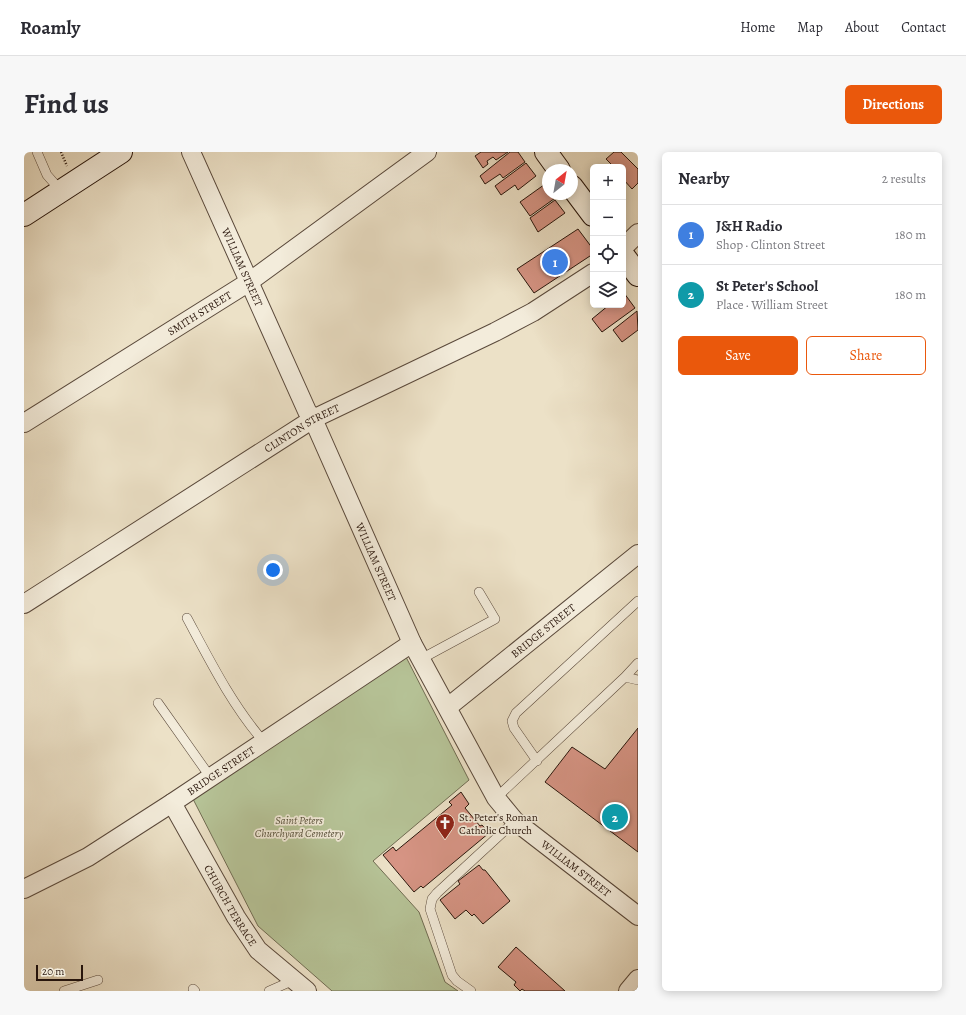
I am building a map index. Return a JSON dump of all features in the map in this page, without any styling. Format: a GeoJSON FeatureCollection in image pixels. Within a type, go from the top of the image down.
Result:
{"type":"FeatureCollection","features":[{"type":"Feature","properties":{"kind":"main road"},"geometry":{"type":"LineString","coordinates":[[24,215],[121,152]]}},
{"type":"Feature","properties":{"kind":"main road"},"geometry":{"type":"LineString","coordinates":[[546,152],[555,164]]}},
{"type":"Feature","properties":{"kind":"main road"},"geometry":{"type":"LineString","coordinates":[[578,195],[590,211]]}},
{"type":"Feature","properties":{"kind":"main road"},"geometry":{"type":"LineString","coordinates":[[626,259],[638,275]]}},
{"type":"Feature","properties":{"kind":"street","name":"WILLIAM STREET"},"geometry":{"type":"LineString","coordinates":[[191,152],[307,411],[313,419],[412,643],[496,798],[515,821],[638,916]]}},
{"type":"Feature","properties":{"kind":"street","name":"SMITH STREET"},"geometry":{"type":"LineString","coordinates":[[24,423],[249,282],[426,152]]}},
{"type":"Feature","properties":{"kind":"street"},"geometry":{"type":"LineString","coordinates":[[626,245],[638,233]]}},
{"type":"Feature","properties":{"kind":"street","name":"CLINTON STREET"},"geometry":{"type":"LineString","coordinates":[[24,604],[313,419],[495,332],[533,312],[590,275]]}},
{"type":"Feature","properties":{"kind":"street","name":"BRIDGE STREET"},"geometry":{"type":"LineString","coordinates":[[448,707],[638,554]]}},
{"type":"Feature","properties":{"kind":"street","name":"BRIDGE STREET"},"geometry":{"type":"LineString","coordinates":[[24,889],[88,857],[211,778],[412,643]]}},
{"type":"Feature","properties":{"kind":"street","name":"CHURCH TERRACE"},"geometry":{"type":"LineString","coordinates":[[172,803],[236,917],[258,950],[301,985]]}},
{"type":"Feature","properties":{"kind":"street"},"geometry":{"type":"LineString","coordinates":[[628,991],[638,979]]}},
{"type":"Feature","properties":{"kind":"lane"},"geometry":{"type":"LineString","coordinates":[[37,152],[47,175],[61,192]]}},
{"type":"Feature","properties":{"kind":"lane"},"geometry":{"type":"LineString","coordinates":[[421,659],[495,619],[478,592]]}},
{"type":"Feature","properties":{"kind":"lane"},"geometry":{"type":"LineString","coordinates":[[537,761],[514,728],[512,721],[516,713],[638,600]]}},
{"type":"Feature","properties":{"kind":"lane"},"geometry":{"type":"LineString","coordinates":[[187,618],[225,687],[249,725],[264,742]]}},
{"type":"Feature","properties":{"kind":"lane"},"geometry":{"type":"LineString","coordinates":[[496,798],[537,761],[638,663]]}},
{"type":"Feature","properties":{"kind":"lane"},"geometry":{"type":"LineString","coordinates":[[625,676],[638,680]]}},
{"type":"Feature","properties":{"kind":"lane"},"geometry":{"type":"LineString","coordinates":[[158,703],[211,778]]}},
{"type":"Feature","properties":{"kind":"lane"},"geometry":{"type":"LineString","coordinates":[[471,991],[457,981],[450,969],[430,909],[430,904],[437,893],[515,821]]}},
{"type":"Feature","properties":{"kind":"lane"},"geometry":{"type":"LineString","coordinates":[[64,991],[98,980]]}},
{"type":"Feature","properties":{"kind":"lane"},"geometry":{"type":"LineString","coordinates":[[269,991],[301,985]]}},
{"type":"Feature","properties":{"kind":"path"},"geometry":{"type":"LineString","coordinates":[[61,152],[68,167]]}},
{"type":"Feature","properties":{"kind":"green space","name":"Saint Peters Churchyard Cemetery"},"geometry":{"type":"Polygon","coordinates":[[[406,657],[469,780],[373,861],[419,912],[445,982],[458,991],[332,991],[258,926],[193,799],[406,657]]]}},
{"type":"Feature","properties":{"kind":"building"},"geometry":{"type":"Polygon","coordinates":[[[481,152],[508,152],[496,160],[493,157],[487,161],[488,164],[483,168],[475,156],[481,152]]]}},
{"type":"Feature","properties":{"kind":"building"},"geometry":{"type":"Polygon","coordinates":[[[510,152],[518,152],[525,162],[503,178],[500,174],[485,184],[480,176],[510,152]]]}},
{"type":"Feature","properties":{"kind":"building"},"geometry":{"type":"Polygon","coordinates":[[[614,152],[621,152],[638,169],[638,183],[632,189],[626,182],[626,164],[611,164],[606,159],[614,152]]]}},
{"type":"Feature","properties":{"kind":"building"},"geometry":{"type":"Polygon","coordinates":[[[526,163],[536,176],[518,190],[515,185],[501,195],[495,186],[526,163]]]}},
{"type":"Feature","properties":{"kind":"building"},"geometry":{"type":"Polygon","coordinates":[[[542,186],[542,200],[552,200],[530,216],[520,202],[542,186]]]}},
{"type":"Feature","properties":{"kind":"building"},"geometry":{"type":"Polygon","coordinates":[[[555,200],[565,213],[538,232],[530,218],[555,200]]]}},
{"type":"Feature","properties":{"kind":"building"},"geometry":{"type":"Polygon","coordinates":[[[578,229],[590,245],[590,256],[534,293],[517,269],[578,229]]]}},
{"type":"Feature","properties":{"kind":"building"},"geometry":{"type":"Polygon","coordinates":[[[626,296],[635,308],[602,332],[592,319],[605,308],[626,308],[626,296]]]}},
{"type":"Feature","properties":{"kind":"building"},"geometry":{"type":"Polygon","coordinates":[[[637,311],[638,330],[622,342],[613,330],[637,311]]]}},
{"type":"Feature","properties":{"kind":"building"},"geometry":{"type":"Polygon","coordinates":[[[638,728],[638,852],[545,782],[572,747],[605,769],[638,728]]]}},
{"type":"Feature","properties":{"kind":"building","name":"St. Peter's Roman Catholic Church"},"geometry":{"type":"Polygon","coordinates":[[[461,792],[469,804],[465,808],[480,826],[482,825],[489,833],[423,888],[421,886],[414,892],[383,855],[393,847],[396,851],[452,805],[449,802],[461,792]]]}},
{"type":"Feature","properties":{"kind":"building"},"geometry":{"type":"Polygon","coordinates":[[[479,865],[483,870],[485,870],[510,901],[483,924],[474,914],[472,916],[466,910],[455,919],[440,900],[460,884],[458,881],[479,865]]]}},
{"type":"Feature","properties":{"kind":"building"},"geometry":{"type":"Polygon","coordinates":[[[516,947],[565,991],[525,991],[522,989],[520,991],[514,985],[516,982],[498,967],[516,947]]]}},
{"type":"Feature","properties":{"kind":"place","name":"J&H Radio"},"geometry":{"type":"Point","coordinates":[555,262]}},
{"type":"Feature","properties":{"kind":"place","name":"St Peter's School"},"geometry":{"type":"Point","coordinates":[615,817]}},
{"type":"Feature","properties":{"kind":"place","name":"St. Peter's Roman Catholic Church"},"geometry":{"type":"Point","coordinates":[445,840]}}]}
